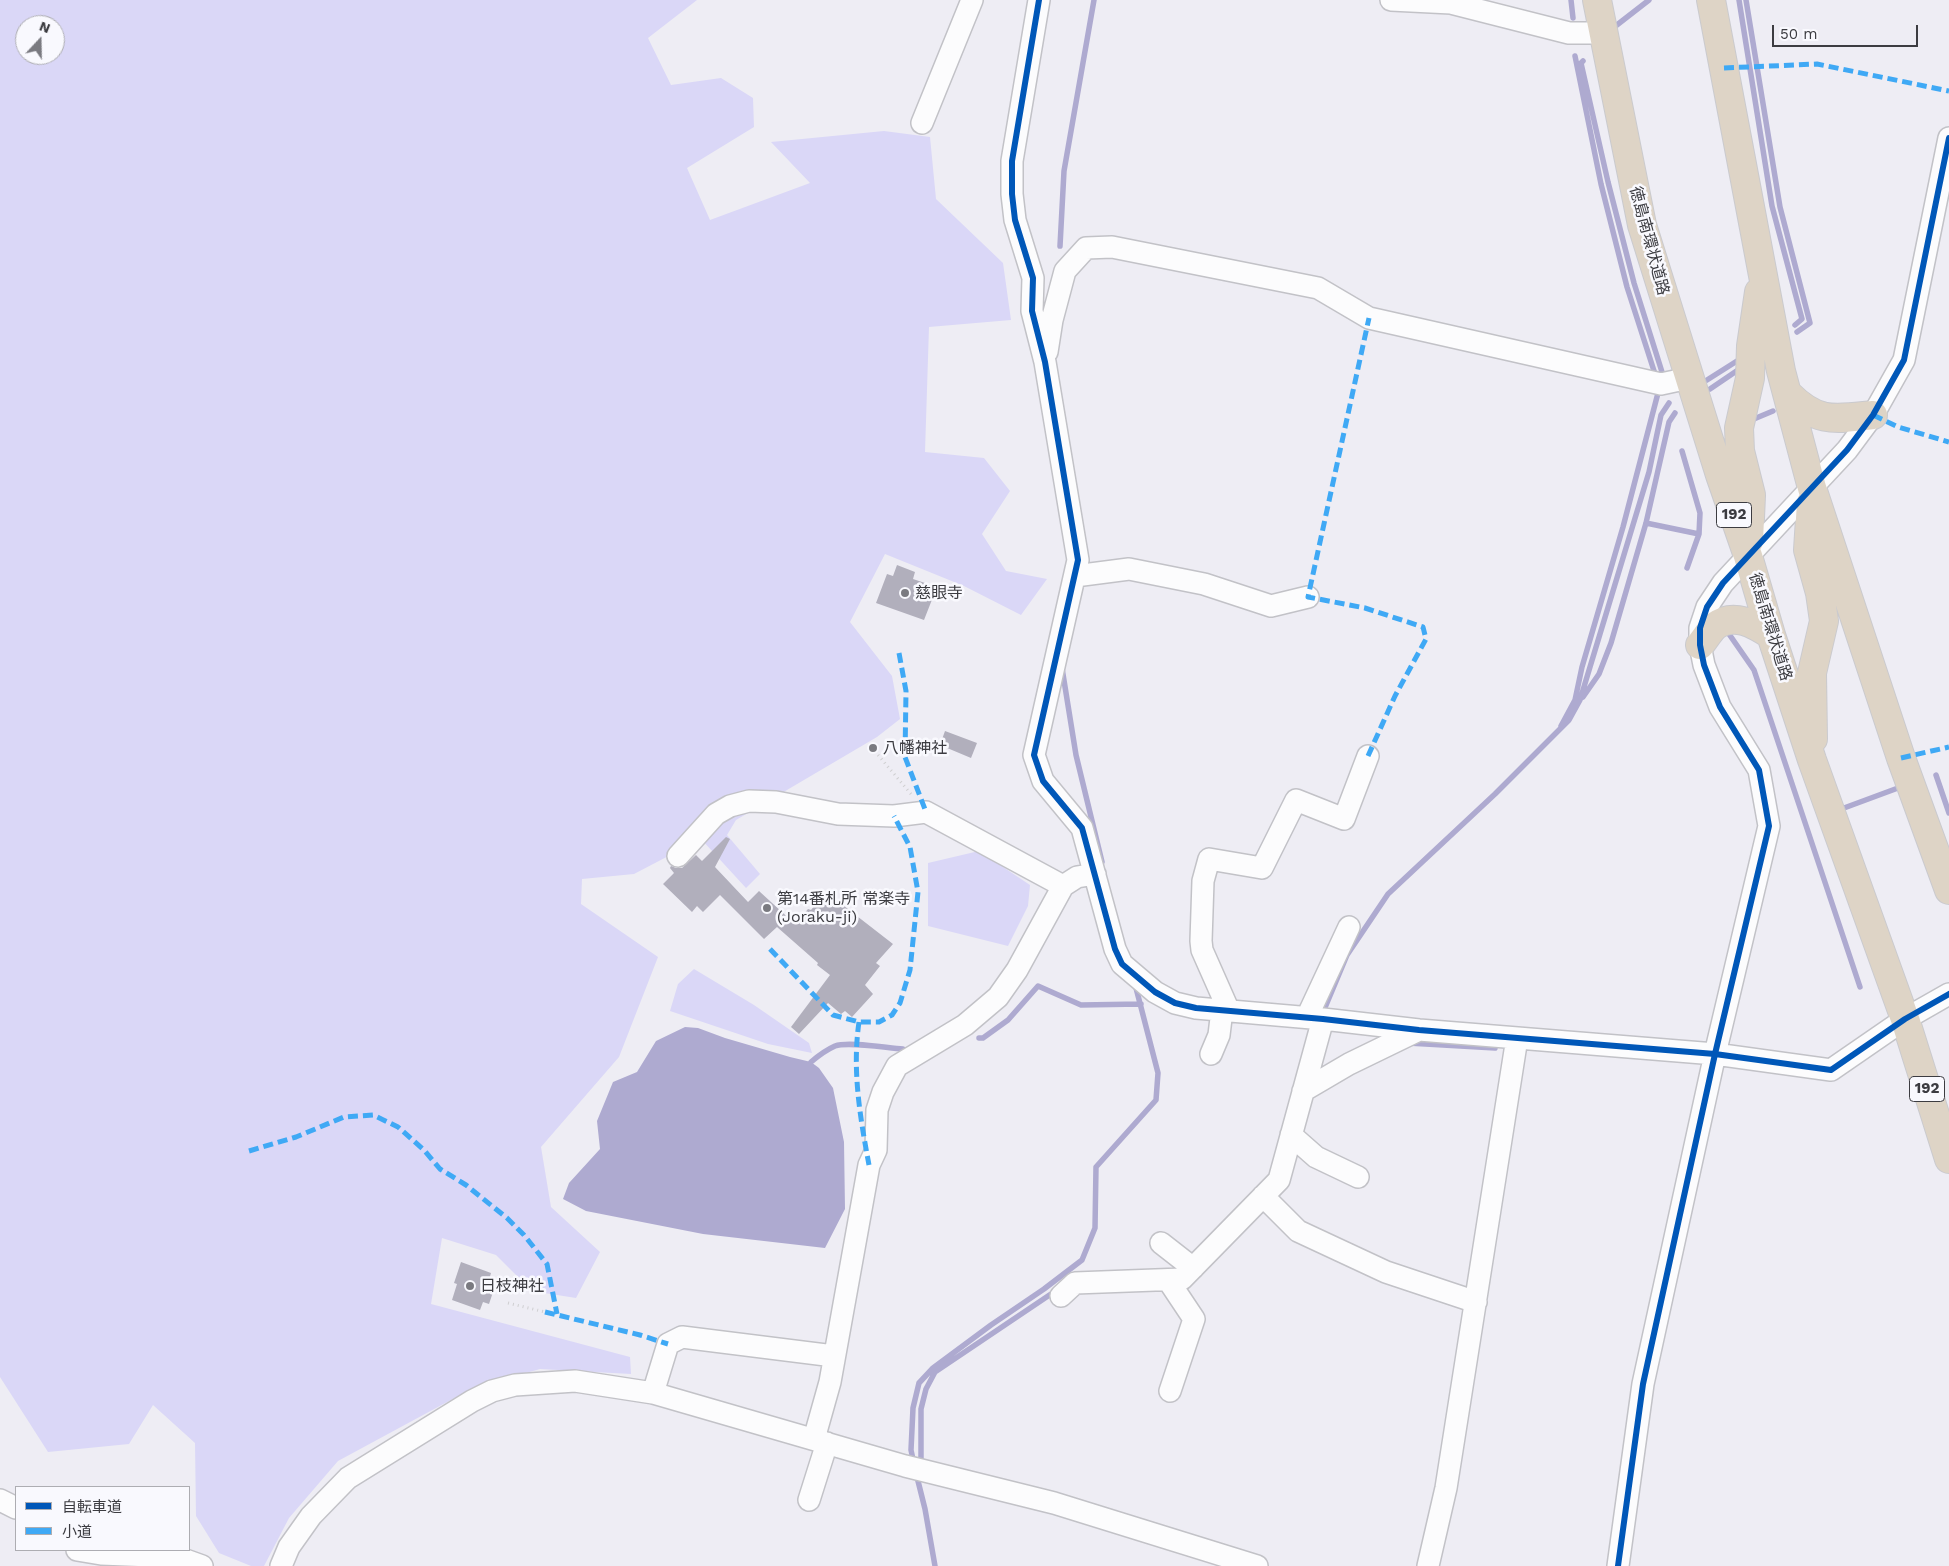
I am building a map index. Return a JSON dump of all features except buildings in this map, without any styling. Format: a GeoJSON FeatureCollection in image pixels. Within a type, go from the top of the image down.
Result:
{"type":"FeatureCollection","features":[{"type":"Feature","properties":{"kind":"highway","name":"徳島南環状道路"},"geometry":{"type":"LineString","coordinates":[[1598,0],[1642,225],[1812,760],[1905,1019],[1949,1159]]}},
{"type":"Feature","properties":{"kind":"highway"},"geometry":{"type":"LineString","coordinates":[[1710,0],[1781,371],[1812,488],[1901,758],[1949,890]]}},
{"type":"Feature","properties":{"kind":"highway"},"geometry":{"type":"LineString","coordinates":[[1748,556],[1751,495],[1740,451],[1739,428],[1750,378],[1751,346],[1762,269]]}},
{"type":"Feature","properties":{"kind":"highway"},"geometry":{"type":"LineString","coordinates":[[1788,394],[1799,406],[1816,416],[1827,418],[1873,415]]}},
{"type":"Feature","properties":{"kind":"highway"},"geometry":{"type":"LineString","coordinates":[[1812,488],[1808,550],[1820,593],[1824,621],[1812,673],[1812,760]]}},
{"type":"Feature","properties":{"kind":"highway"},"geometry":{"type":"LineString","coordinates":[[1700,645],[1715,626],[1729,620],[1743,620],[1771,635]]}},
{"type":"Feature","properties":{"kind":"street"},"geometry":{"type":"LineString","coordinates":[[922,123],[972,0]]}},
{"type":"Feature","properties":{"kind":"street"},"geometry":{"type":"LineString","coordinates":[[1039,0],[1012,160],[1012,194],[1015,220],[1033,278],[1032,311],[1045,362],[1078,560],[1034,755],[1043,781],[1082,828],[1119,960],[1155,992],[1175,1003],[1196,1008],[1315,1018],[1419,1030],[1715,1054],[1831,1070],[1905,1019],[1949,994]]}},
{"type":"Feature","properties":{"kind":"street"},"geometry":{"type":"LineString","coordinates":[[1391,0],[1452,3],[1569,32],[1604,33]]}},
{"type":"Feature","properties":{"kind":"street"},"geometry":{"type":"LineString","coordinates":[[1618,1566],[1644,1384],[1715,1054],[1769,826],[1759,770],[1720,708],[1704,665],[1700,645],[1700,628],[1707,607],[1723,583],[1847,450],[1873,415],[1904,360],[1949,138]]}},
{"type":"Feature","properties":{"kind":"street"},"geometry":{"type":"LineString","coordinates":[[1045,362],[1052,320],[1065,271],[1086,248],[1112,247],[1318,288],[1369,318],[1641,380],[1661,384],[1690,378]]}},
{"type":"Feature","properties":{"kind":"street"},"geometry":{"type":"LineString","coordinates":[[1075,576],[1129,569],[1204,584],[1271,606],[1308,597]]}},
{"type":"Feature","properties":{"kind":"street"},"geometry":{"type":"LineString","coordinates":[[1211,1054],[1219,1035],[1225,1010],[1202,950],[1203,881],[1209,859],[1262,868],[1296,800],[1344,819],[1368,756]]}},
{"type":"Feature","properties":{"kind":"street"},"geometry":{"type":"LineString","coordinates":[[678,856],[716,814],[730,806],[749,801],[776,802],[838,814],[894,816],[926,812],[1064,886]]}},
{"type":"Feature","properties":{"kind":"street"},"geometry":{"type":"LineString","coordinates":[[809,1500],[869,1165],[876,1150],[877,1110],[883,1092],[897,1066],[965,1026],[998,997],[1021,963],[1064,886],[1077,877],[1094,874]]}},
{"type":"Feature","properties":{"kind":"street"},"geometry":{"type":"LineString","coordinates":[[1061,1296],[1075,1283],[1182,1279],[1279,1180],[1303,1091],[1315,1018],[1349,927]]}},
{"type":"Feature","properties":{"kind":"street"},"geometry":{"type":"LineString","coordinates":[[1303,1091],[1349,1064],[1419,1030]]}},
{"type":"Feature","properties":{"kind":"street"},"geometry":{"type":"LineString","coordinates":[[1428,1566],[1446,1488],[1517,1038]]}},
{"type":"Feature","properties":{"kind":"street"},"geometry":{"type":"LineString","coordinates":[[1291,1135],[1316,1157],[1358,1177]]}},
{"type":"Feature","properties":{"kind":"street"},"geometry":{"type":"LineString","coordinates":[[1263,1196],[1298,1231],[1386,1272],[1476,1302]]}},
{"type":"Feature","properties":{"kind":"street"},"geometry":{"type":"LineString","coordinates":[[1161,1243],[1193,1268]]}},
{"type":"Feature","properties":{"kind":"street"},"geometry":{"type":"LineString","coordinates":[[1168,1280],[1194,1319],[1170,1391]]}},
{"type":"Feature","properties":{"kind":"street"},"geometry":{"type":"LineString","coordinates":[[653,1393],[668,1344],[682,1337],[834,1356]]}},
{"type":"Feature","properties":{"kind":"street"},"geometry":{"type":"LineString","coordinates":[[281,1566],[289,1547],[310,1516],[348,1478],[472,1401],[492,1391],[515,1385],[575,1381],[653,1393],[905,1466],[1054,1503],[1257,1566]]}},
{"type":"Feature","properties":{"kind":"street"},"geometry":{"type":"LineString","coordinates":[[0,1500],[15,1508]]}},
{"type":"Feature","properties":{"kind":"street"},"geometry":{"type":"LineString","coordinates":[[83,1551],[101,1554],[177,1557],[202,1566]]}},
{"type":"Feature","properties":{"kind":"path"},"geometry":{"type":"LineString","coordinates":[[878,755],[893,774]]}},
{"type":"Feature","properties":{"kind":"path"},"geometry":{"type":"LineString","coordinates":[[508,1303],[545,1312]]}},
{"type":"Feature","properties":{"kind":"shaded area"},"geometry":{"type":"Polygon","coordinates":[[[0,0],[697,0],[648,38],[671,85],[721,78],[753,98],[754,127],[687,168],[710,220],[810,183],[771,142],[884,131],[930,137],[936,199],[1003,263],[1011,320],[929,327],[925,452],[984,458],[1010,491],[982,534],[1006,571],[1047,579],[1021,615],[964,586],[885,554],[850,622],[892,676],[900,719],[877,737],[736,820],[727,835],[760,874],[746,888],[701,839],[634,874],[582,879],[581,904],[658,957],[619,1057],[541,1147],[551,1207],[600,1252],[576,1298],[532,1291],[496,1255],[442,1238],[431,1304],[630,1357],[631,1374],[540,1369],[473,1388],[338,1461],[289,1518],[264,1566],[251,1566],[219,1553],[196,1516],[195,1443],[153,1405],[129,1444],[48,1452],[0,1377],[0,0]]]}},
{"type":"Feature","properties":{"kind":"shaded area"},"geometry":{"type":"Polygon","coordinates":[[[979,851],[1030,885],[1028,906],[1008,946],[928,926],[928,863],[979,851]]]}},
{"type":"Feature","properties":{"kind":"shaded area"},"geometry":{"type":"Polygon","coordinates":[[[694,969],[754,1005],[809,1043],[812,1053],[768,1044],[670,1011],[678,984],[694,969]]]}},
{"type":"Feature","properties":{"kind":"shaded area"},"geometry":{"type":"Polygon","coordinates":[[[685,1027],[698,1028],[725,1038],[811,1062],[819,1068],[833,1088],[844,1142],[845,1209],[825,1248],[703,1234],[586,1211],[563,1199],[569,1183],[600,1149],[597,1121],[613,1082],[637,1072],[656,1041],[685,1027]]]}},
{"type":"Feature","properties":{"kind":"waterway"},"geometry":{"type":"LineString","coordinates":[[1060,246],[1064,171],[1094,0]]}},
{"type":"Feature","properties":{"kind":"waterway"},"geometry":{"type":"LineString","coordinates":[[1571,0],[1573,18]]}},
{"type":"Feature","properties":{"kind":"waterway"},"geometry":{"type":"LineString","coordinates":[[1613,28],[1649,0]]}},
{"type":"Feature","properties":{"kind":"waterway"},"geometry":{"type":"LineString","coordinates":[[1739,0],[1772,206],[1802,319],[1795,325]]}},
{"type":"Feature","properties":{"kind":"waterway"},"geometry":{"type":"LineString","coordinates":[[1746,0],[1780,207],[1810,323],[1797,332]]}},
{"type":"Feature","properties":{"kind":"waterway"},"geometry":{"type":"LineString","coordinates":[[1575,56],[1601,184],[1627,287],[1655,374]]}},
{"type":"Feature","properties":{"kind":"waterway"},"geometry":{"type":"LineString","coordinates":[[1583,61],[1581,63],[1608,182],[1634,283],[1662,372]]}},
{"type":"Feature","properties":{"kind":"waterway"},"geometry":{"type":"LineString","coordinates":[[1707,380],[1737,361]]}},
{"type":"Feature","properties":{"kind":"waterway"},"geometry":{"type":"LineString","coordinates":[[1710,389],[1738,370]]}},
{"type":"Feature","properties":{"kind":"waterway"},"geometry":{"type":"LineString","coordinates":[[1561,726],[1575,700],[1582,667],[1623,527],[1658,393]]}},
{"type":"Feature","properties":{"kind":"waterway"},"geometry":{"type":"LineString","coordinates":[[1324,1010],[1347,955],[1388,894],[1495,794],[1569,720],[1580,700],[1649,472],[1661,415],[1669,403]]}},
{"type":"Feature","properties":{"kind":"waterway"},"geometry":{"type":"LineString","coordinates":[[1749,421],[1773,411]]}},
{"type":"Feature","properties":{"kind":"waterway"},"geometry":{"type":"LineString","coordinates":[[1583,697],[1599,674],[1611,643],[1646,523],[1669,422],[1675,413]]}},
{"type":"Feature","properties":{"kind":"waterway"},"geometry":{"type":"LineString","coordinates":[[1682,451],[1700,513],[1699,534],[1687,568]]}},
{"type":"Feature","properties":{"kind":"waterway"},"geometry":{"type":"LineString","coordinates":[[1646,523],[1699,534]]}},
{"type":"Feature","properties":{"kind":"waterway"},"geometry":{"type":"LineString","coordinates":[[1729,634],[1754,670],[1860,987]]}},
{"type":"Feature","properties":{"kind":"waterway"},"geometry":{"type":"LineString","coordinates":[[1062,668],[1076,755],[1102,862]]}},
{"type":"Feature","properties":{"kind":"waterway"},"geometry":{"type":"LineString","coordinates":[[1936,775],[1949,813]]}},
{"type":"Feature","properties":{"kind":"waterway"},"geometry":{"type":"LineString","coordinates":[[1844,808],[1898,788]]}},
{"type":"Feature","properties":{"kind":"waterway"},"geometry":{"type":"LineString","coordinates":[[914,1464],[911,1450],[913,1408],[919,1383],[933,1368],[1082,1260],[1095,1228],[1096,1167],[1156,1100],[1158,1073],[1135,984]]}},
{"type":"Feature","properties":{"kind":"waterway"},"geometry":{"type":"LineString","coordinates":[[979,1038],[983,1038],[1008,1020],[1038,986],[1081,1005],[1141,1004]]}},
{"type":"Feature","properties":{"kind":"waterway"},"geometry":{"type":"LineString","coordinates":[[1408,1043],[1495,1048]]}},
{"type":"Feature","properties":{"kind":"waterway"},"geometry":{"type":"LineString","coordinates":[[811,1062],[828,1049],[841,1045],[858,1044],[903,1049]]}},
{"type":"Feature","properties":{"kind":"waterway"},"geometry":{"type":"LineString","coordinates":[[921,1465],[921,1409],[926,1389],[935,1372],[1051,1294]]}},
{"type":"Feature","properties":{"kind":"waterway"},"geometry":{"type":"LineString","coordinates":[[916,1473],[925,1509],[935,1566]]}},
{"type":"Feature","properties":{"kind":"marked path"},"geometry":{"type":"LineString","coordinates":[[1724,68],[1817,64],[1949,91]]}},
{"type":"Feature","properties":{"kind":"marked path"},"geometry":{"type":"LineString","coordinates":[[1368,756],[1395,696],[1426,639],[1423,627],[1365,608],[1308,597],[1369,318]]}},
{"type":"Feature","properties":{"kind":"marked path"},"geometry":{"type":"LineString","coordinates":[[1873,415],[1898,427],[1949,442]]}},
{"type":"Feature","properties":{"kind":"marked path"},"geometry":{"type":"LineString","coordinates":[[899,653],[906,691],[905,757],[926,812]]}},
{"type":"Feature","properties":{"kind":"marked path"},"geometry":{"type":"LineString","coordinates":[[1901,758],[1949,747]]}},
{"type":"Feature","properties":{"kind":"marked path"},"geometry":{"type":"LineString","coordinates":[[770,949],[833,1015],[859,1022],[879,1022],[892,1015],[900,1003],[910,970],[918,892],[910,847],[894,816]]}},
{"type":"Feature","properties":{"kind":"marked path"},"geometry":{"type":"LineString","coordinates":[[859,1022],[856,1058],[857,1076],[860,1111],[869,1165]]}},
{"type":"Feature","properties":{"kind":"marked path"},"geometry":{"type":"LineString","coordinates":[[249,1151],[296,1137],[344,1117],[373,1115],[398,1127],[424,1150],[440,1169],[466,1185],[507,1218],[524,1235],[547,1264],[557,1314]]}},
{"type":"Feature","properties":{"kind":"marked path"},"geometry":{"type":"LineString","coordinates":[[545,1312],[640,1335],[668,1344]]}},
{"type":"Feature","properties":{"kind":"cycle path"},"geometry":{"type":"LineString","coordinates":[[1039,0],[1012,161],[1012,194],[1015,220],[1033,278],[1032,311],[1045,362],[1078,560],[1034,755],[1043,781],[1082,828],[1115,949],[1122,964],[1155,992],[1175,1003],[1196,1008],[1323,1019],[1419,1030],[1715,1054],[1831,1070],[1905,1019],[1949,994]]}},
{"type":"Feature","properties":{"kind":"cycle path"},"geometry":{"type":"LineString","coordinates":[[1618,1566],[1643,1384],[1715,1054],[1769,826],[1759,770],[1720,707],[1704,665],[1700,645],[1700,628],[1707,607],[1723,583],[1847,450],[1873,415],[1904,360],[1949,138]]}},
{"type":"Feature","properties":{"kind":"place","name":"慈眼寺"},"geometry":{"type":"Point","coordinates":[905,593]}},
{"type":"Feature","properties":{"kind":"place","name":"八幡神社"},"geometry":{"type":"Point","coordinates":[873,748]}},
{"type":"Feature","properties":{"kind":"place","name":"第14番札所 常楽寺 (Joraku-ji)"},"geometry":{"type":"Point","coordinates":[767,908]}},
{"type":"Feature","properties":{"kind":"place","name":"日枝神社"},"geometry":{"type":"Point","coordinates":[470,1286]}}]}
